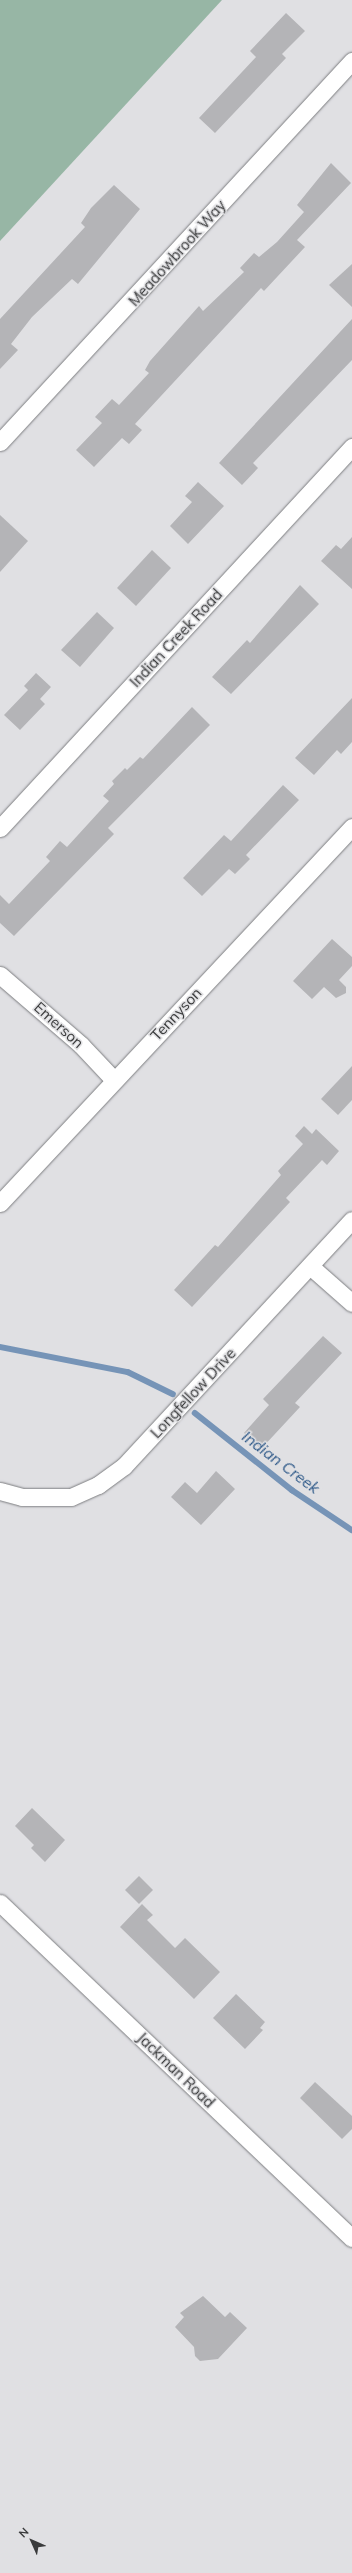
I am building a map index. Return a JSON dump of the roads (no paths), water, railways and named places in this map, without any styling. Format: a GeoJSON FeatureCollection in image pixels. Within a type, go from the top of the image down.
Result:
{"type":"FeatureCollection","features":[{"type":"Feature","properties":{"kind":"street","name":"Meadowbrook Way"},"geometry":{"type":"LineString","coordinates":[[0,442],[352,61]]}},
{"type":"Feature","properties":{"kind":"street","name":"Indian Creek Road"},"geometry":{"type":"LineString","coordinates":[[0,828],[352,447]]}},
{"type":"Feature","properties":{"kind":"street","name":"Tennyson"},"geometry":{"type":"LineString","coordinates":[[0,1203],[352,827]]}},
{"type":"Feature","properties":{"kind":"street","name":"Emerson"},"geometry":{"type":"LineString","coordinates":[[0,975],[81,1045],[114,1080]]}},
{"type":"Feature","properties":{"kind":"street","name":"Longfellow Drive"},"geometry":{"type":"LineString","coordinates":[[0,1491],[46,1498],[71,1497],[98,1485],[140,1450],[352,1220]]}},
{"type":"Feature","properties":{"kind":"street"},"geometry":{"type":"LineString","coordinates":[[310,1266],[352,1303]]}},
{"type":"Feature","properties":{"kind":"street","name":"Jackman Road"},"geometry":{"type":"LineString","coordinates":[[0,1903],[352,2238]]}},
{"type":"Feature","properties":{"kind":"waterway","name":"Indian Creek"},"geometry":{"type":"LineString","coordinates":[[0,1347],[128,1372],[173,1394]]}},
{"type":"Feature","properties":{"kind":"waterway","name":"Indian Creek"},"geometry":{"type":"LineString","coordinates":[[195,1413],[292,1490],[352,1530]]}}]}
